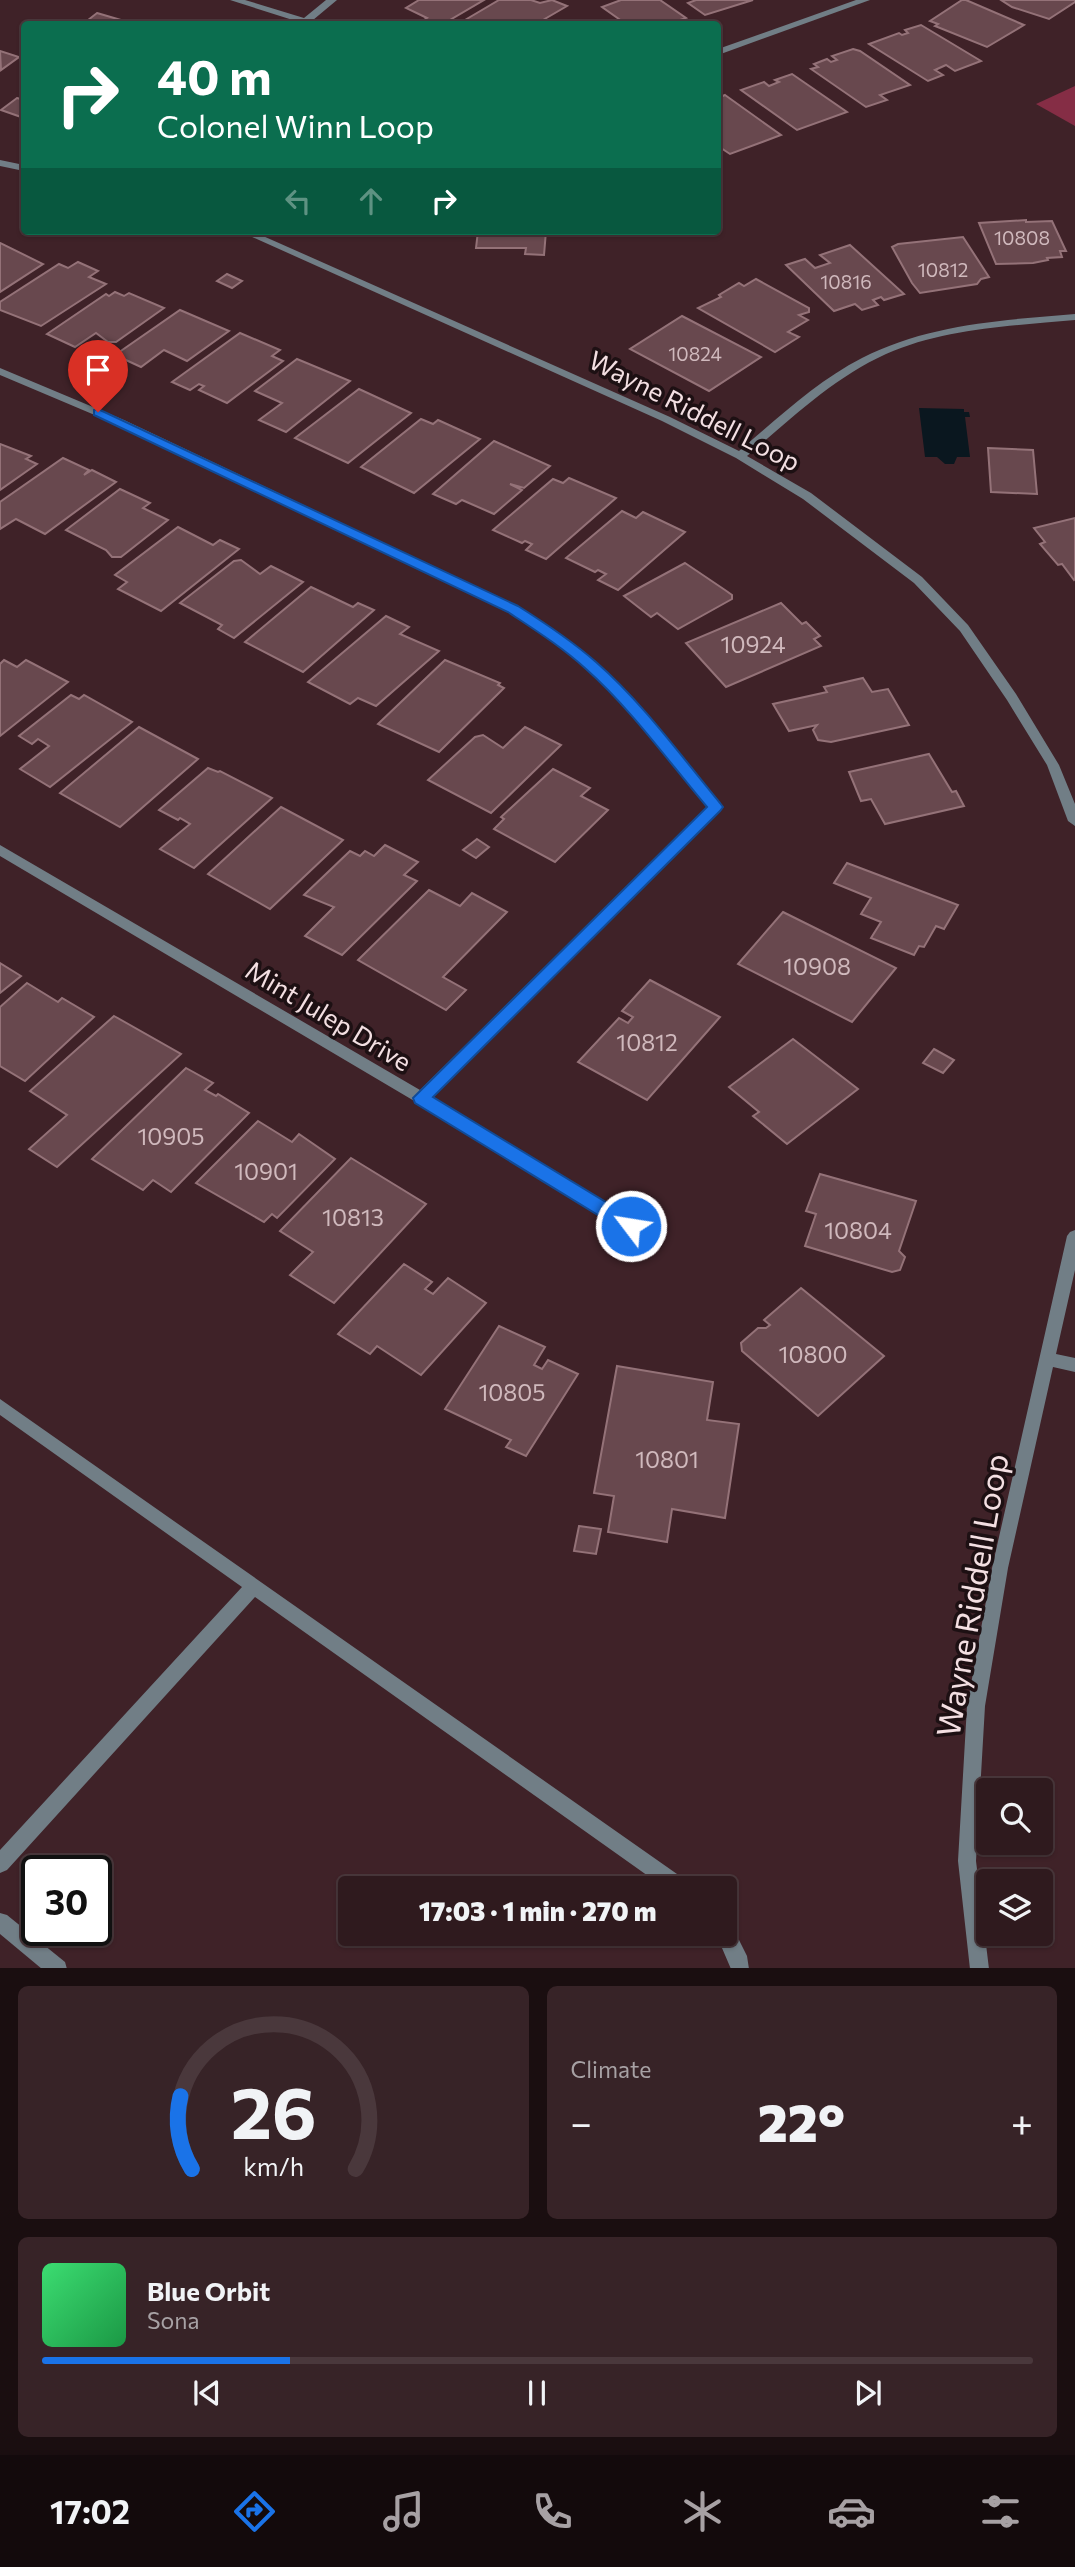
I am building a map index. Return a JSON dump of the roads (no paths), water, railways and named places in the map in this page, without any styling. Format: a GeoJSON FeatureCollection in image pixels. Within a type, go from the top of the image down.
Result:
{"type":"FeatureCollection","features":[{"type":"Feature","properties":{"kind":"street"},"geometry":{"type":"LineString","coordinates":[[235,0],[297,21]]}},
{"type":"Feature","properties":{"kind":"street"},"geometry":{"type":"LineString","coordinates":[[306,21],[332,0]]}},
{"type":"Feature","properties":{"kind":"street"},"geometry":{"type":"LineString","coordinates":[[721,51],[865,0]]}},
{"type":"Feature","properties":{"kind":"street"},"geometry":{"type":"LineString","coordinates":[[0,163],[21,167]]}},
{"type":"Feature","properties":{"kind":"street","name":"Wayne Riddell Loop"},"geometry":{"type":"LineString","coordinates":[[253,235],[666,419],[740,456],[807,496],[918,580],[964,628],[1012,697],[1053,765],[1075,821]]}},
{"type":"Feature","properties":{"kind":"street"},"geometry":{"type":"LineString","coordinates":[[740,456],[828,386],[882,352],[941,333],[979,326],[1075,317]]}},
{"type":"Feature","properties":{"kind":"street"},"geometry":{"type":"LineString","coordinates":[[0,371],[120,422],[513,609],[556,637],[593,667],[632,708],[715,807],[421,1098]]}},
{"type":"Feature","properties":{"kind":"street","name":"Mint Julep Drive"},"geometry":{"type":"LineString","coordinates":[[0,850],[421,1098],[631,1226]]}},
{"type":"Feature","properties":{"kind":"street","name":"Wayne Riddell Loop"},"geometry":{"type":"LineString","coordinates":[[980,1968],[967,1861],[975,1706],[1000,1568],[1075,1236]]}},
{"type":"Feature","properties":{"kind":"street"},"geometry":{"type":"LineString","coordinates":[[1046,1358],[1075,1365]]}},
{"type":"Feature","properties":{"kind":"street"},"geometry":{"type":"LineString","coordinates":[[0,1406],[663,1876]]}},
{"type":"Feature","properties":{"kind":"street"},"geometry":{"type":"LineString","coordinates":[[0,1864],[254,1586]]}},
{"type":"Feature","properties":{"kind":"street"},"geometry":{"type":"LineString","coordinates":[[0,1922],[57,1968]]}},
{"type":"Feature","properties":{"kind":"street"},"geometry":{"type":"LineString","coordinates":[[732,1946],[740,1968]]}}]}
